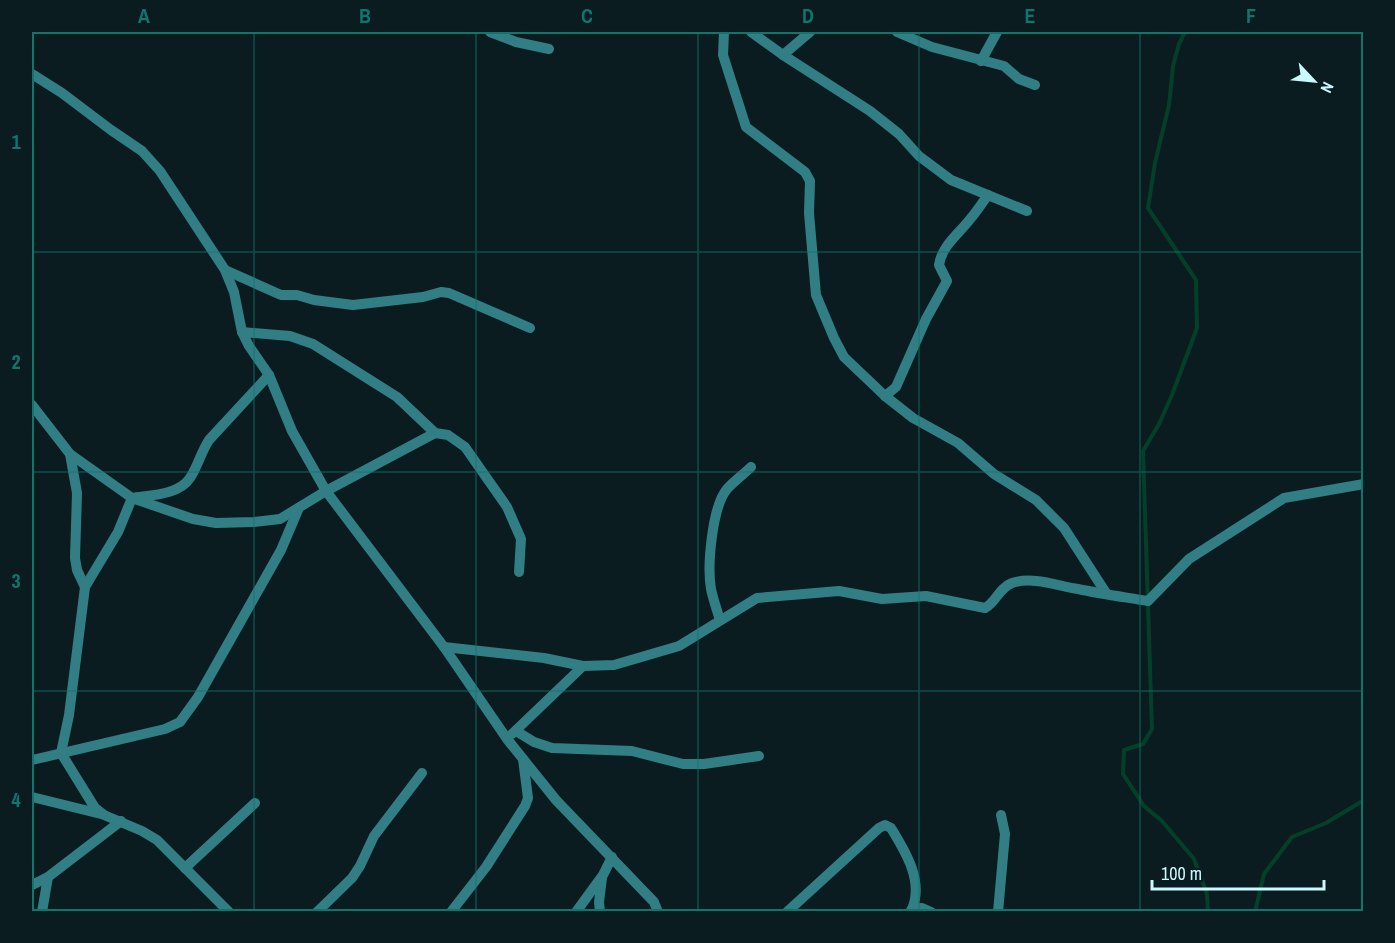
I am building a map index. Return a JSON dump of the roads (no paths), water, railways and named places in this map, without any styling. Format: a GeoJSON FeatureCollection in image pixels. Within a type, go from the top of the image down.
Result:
{"type":"FeatureCollection","features":[{"type":"Feature","properties":{"kind":"street"},"geometry":{"type":"LineString","coordinates":[[490,32],[516,42],[549,49]]}},
{"type":"Feature","properties":{"kind":"street"},"geometry":{"type":"LineString","coordinates":[[724,32],[723,55],[746,126],[805,172],[810,181],[809,213],[816,295],[844,357],[885,396],[914,418],[958,443],[994,474],[1036,500],[1064,528],[1106,593]]}},
{"type":"Feature","properties":{"kind":"street"},"geometry":{"type":"LineString","coordinates":[[751,32],[870,111],[899,134],[919,156],[951,180],[1027,211]]}},
{"type":"Feature","properties":{"kind":"street"},"geometry":{"type":"LineString","coordinates":[[783,55],[810,32]]}},
{"type":"Feature","properties":{"kind":"street"},"geometry":{"type":"LineString","coordinates":[[897,32],[932,47],[1004,66],[1019,79],[1035,85]]}},
{"type":"Feature","properties":{"kind":"street"},"geometry":{"type":"LineString","coordinates":[[981,61],[997,32]]}},
{"type":"Feature","properties":{"kind":"street"},"geometry":{"type":"LineString","coordinates":[[32,74],[142,151],[160,171],[225,270],[234,292],[242,332],[269,375],[292,431],[326,491],[444,647],[507,739],[556,800],[654,902],[658,912]]}},
{"type":"Feature","properties":{"kind":"street"},"geometry":{"type":"LineString","coordinates":[[885,396],[896,387],[926,319],[947,281],[939,265],[943,252],[988,195]]}},
{"type":"Feature","properties":{"kind":"street"},"geometry":{"type":"LineString","coordinates":[[225,270],[281,295],[297,295],[314,300],[353,305],[423,297],[441,292],[448,293],[530,328]]}},
{"type":"Feature","properties":{"kind":"street"},"geometry":{"type":"LineString","coordinates":[[242,332],[290,336],[313,344],[397,397],[435,433],[448,435],[465,447],[507,507],[521,539],[519,572]]}},
{"type":"Feature","properties":{"kind":"street"},"geometry":{"type":"LineString","coordinates":[[132,498],[175,490],[189,481],[201,450],[269,375]]}},
{"type":"Feature","properties":{"kind":"street"},"geometry":{"type":"LineString","coordinates":[[32,405],[70,454],[132,498],[193,519],[216,523],[280,519],[326,491],[435,433]]}},
{"type":"Feature","properties":{"kind":"street"},"geometry":{"type":"LineString","coordinates":[[70,454],[77,494],[76,570],[85,587]]}},
{"type":"Feature","properties":{"kind":"street"},"geometry":{"type":"LineString","coordinates":[[720,620],[711,588],[712,537],[719,505],[727,489],[752,467]]}},
{"type":"Feature","properties":{"kind":"street"},"geometry":{"type":"LineString","coordinates":[[444,647],[544,658],[583,666],[614,665],[679,646],[757,598],[800,593],[839,591],[889,599],[926,596],[985,608],[990,605],[997,594],[1012,583],[1025,581],[1148,601],[1189,559],[1284,498],[1364,484]]}},
{"type":"Feature","properties":{"kind":"street"},"geometry":{"type":"LineString","coordinates":[[104,815],[90,802],[61,753],[69,714],[85,587],[118,531],[132,498]]}},
{"type":"Feature","properties":{"kind":"street"},"geometry":{"type":"LineString","coordinates":[[32,760],[165,729],[180,722],[198,697],[281,550],[298,510]]}},
{"type":"Feature","properties":{"kind":"street"},"geometry":{"type":"LineString","coordinates":[[1078,590],[1086,581],[1089,569]]}},
{"type":"Feature","properties":{"kind":"street"},"geometry":{"type":"LineString","coordinates":[[507,739],[583,666]]}},
{"type":"Feature","properties":{"kind":"street"},"geometry":{"type":"LineString","coordinates":[[516,731],[534,742],[552,747],[632,751],[682,764],[704,764],[759,756]]}},
{"type":"Feature","properties":{"kind":"street"},"geometry":{"type":"LineString","coordinates":[[451,912],[486,867],[525,806],[528,798],[523,759]]}},
{"type":"Feature","properties":{"kind":"street"},"geometry":{"type":"LineString","coordinates":[[317,912],[352,878],[374,836],[422,773]]}},
{"type":"Feature","properties":{"kind":"street"},"geometry":{"type":"LineString","coordinates":[[32,797],[121,820],[157,840],[229,912]]}},
{"type":"Feature","properties":{"kind":"street"},"geometry":{"type":"LineString","coordinates":[[185,868],[255,803]]}},
{"type":"Feature","properties":{"kind":"street"},"geometry":{"type":"LineString","coordinates":[[998,912],[1005,834],[1001,814]]}},
{"type":"Feature","properties":{"kind":"street"},"geometry":{"type":"LineString","coordinates":[[32,885],[48,877],[121,820]]}},
{"type":"Feature","properties":{"kind":"street"},"geometry":{"type":"LineString","coordinates":[[787,912],[847,856],[885,825],[891,828],[912,864],[918,908]]}},
{"type":"Feature","properties":{"kind":"street"},"geometry":{"type":"LineString","coordinates":[[576,912],[612,857]]}},
{"type":"Feature","properties":{"kind":"street"},"geometry":{"type":"LineString","coordinates":[[600,912],[603,874]]}},
{"type":"Feature","properties":{"kind":"street"},"geometry":{"type":"LineString","coordinates":[[42,912],[48,877]]}},
{"type":"Feature","properties":{"kind":"street"},"geometry":{"type":"LineString","coordinates":[[32,908],[35,912]]}},
{"type":"Feature","properties":{"kind":"waterway"},"geometry":{"type":"LineString","coordinates":[[1185,32],[1173,66],[1169,105],[1155,163],[1148,208],[1196,280],[1197,328],[1172,395],[1143,451],[1152,729],[1143,744],[1124,750],[1123,774],[1144,806],[1162,821],[1194,859],[1207,894],[1208,912]]}},
{"type":"Feature","properties":{"kind":"waterway"},"geometry":{"type":"LineString","coordinates":[[1255,912],[1264,874],[1292,837],[1326,823],[1364,800]]}}]}
